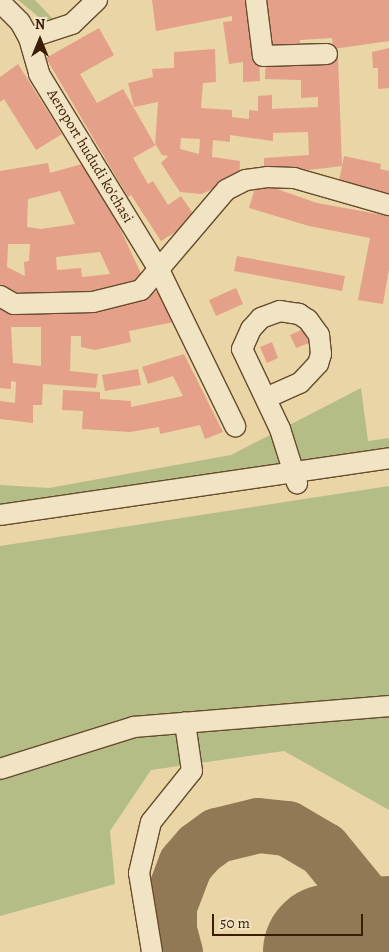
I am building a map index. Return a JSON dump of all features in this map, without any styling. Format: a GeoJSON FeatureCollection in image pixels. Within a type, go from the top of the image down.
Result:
{"type":"FeatureCollection","features":[{"type":"Feature","properties":{"kind":"street"},"geometry":{"type":"LineString","coordinates":[[29,38],[72,24],[98,0]]}},
{"type":"Feature","properties":{"kind":"street"},"geometry":{"type":"LineString","coordinates":[[256,0],[263,56],[327,54]]}},
{"type":"Feature","properties":{"kind":"street","name":"Aeroport hududi ko'chasi"},"geometry":{"type":"LineString","coordinates":[[0,2],[9,8],[29,38],[39,74],[159,270],[235,426]]}},
{"type":"Feature","properties":{"kind":"street"},"geometry":{"type":"LineString","coordinates":[[0,296],[14,304],[93,302],[141,290],[226,190],[246,180],[267,177],[294,178],[389,205]]}},
{"type":"Feature","properties":{"kind":"street"},"geometry":{"type":"LineString","coordinates":[[266,398],[300,383],[318,364],[321,354],[319,335],[313,326],[299,314],[280,311],[261,318],[251,329],[242,349],[266,398],[296,477]]}},
{"type":"Feature","properties":{"kind":"street"},"geometry":{"type":"LineString","coordinates":[[0,526],[296,477],[389,458]]}},
{"type":"Feature","properties":{"kind":"street"},"geometry":{"type":"LineString","coordinates":[[0,515],[296,477],[389,469]]}},
{"type":"Feature","properties":{"kind":"street"},"geometry":{"type":"LineString","coordinates":[[0,769],[134,727],[389,706]]}},
{"type":"Feature","properties":{"kind":"street"},"geometry":{"type":"LineString","coordinates":[[152,952],[139,873],[151,822],[192,771],[185,723]]}},
{"type":"Feature","properties":{"kind":"green space"},"geometry":{"type":"Polygon","coordinates":[[[18,0],[35,0],[54,20],[39,17],[18,0]]]}},
{"type":"Feature","properties":{"kind":"green space"},"geometry":{"type":"Polygon","coordinates":[[[361,388],[368,441],[389,438],[389,450],[0,508],[0,485],[49,488],[231,455],[361,388]]]}},
{"type":"Feature","properties":{"kind":"green space"},"geometry":{"type":"Polygon","coordinates":[[[389,486],[389,810],[284,751],[151,770],[110,831],[115,884],[0,916],[0,546],[389,486]]]}},
{"type":"Feature","properties":{"kind":"building"},"geometry":{"type":"Polygon","coordinates":[[[152,0],[248,0],[259,57],[260,81],[243,82],[243,62],[229,64],[223,22],[232,21],[232,16],[156,31],[152,0]]]}},
{"type":"Feature","properties":{"kind":"building"},"geometry":{"type":"Polygon","coordinates":[[[267,0],[389,0],[389,41],[333,49],[332,38],[300,40],[300,54],[266,53],[267,0]]]}},
{"type":"Feature","properties":{"kind":"building"},"geometry":{"type":"Polygon","coordinates":[[[99,28],[114,55],[80,74],[97,103],[123,89],[155,145],[158,102],[134,107],[128,83],[153,77],[152,69],[174,68],[174,52],[215,49],[216,82],[203,83],[201,108],[232,110],[232,117],[249,119],[249,110],[258,111],[258,96],[272,95],[272,109],[318,107],[318,97],[301,98],[301,80],[265,79],[266,59],[338,57],[342,166],[309,170],[264,166],[264,158],[309,155],[308,132],[273,133],[273,141],[230,135],[230,142],[213,140],[212,157],[240,161],[239,179],[201,194],[180,192],[161,163],[168,156],[162,155],[156,145],[133,158],[148,184],[153,181],[168,205],[181,196],[192,212],[188,224],[161,241],[131,195],[128,197],[46,58],[99,28]],[[181,138],[180,149],[199,154],[200,139],[181,138]]]}},
{"type":"Feature","properties":{"kind":"building"},"geometry":{"type":"Polygon","coordinates":[[[389,48],[389,88],[378,89],[378,68],[373,68],[372,52],[389,48]]]}},
{"type":"Feature","properties":{"kind":"building"},"geometry":{"type":"Polygon","coordinates":[[[18,64],[62,134],[36,150],[4,99],[0,102],[0,77],[18,64]]]}},
{"type":"Feature","properties":{"kind":"building"},"geometry":{"type":"Polygon","coordinates":[[[344,156],[381,164],[380,169],[389,171],[389,197],[338,186],[344,156]]]}},
{"type":"Feature","properties":{"kind":"building"},"geometry":{"type":"Polygon","coordinates":[[[89,162],[144,280],[118,292],[26,301],[0,288],[0,171],[48,163],[50,173],[89,162]],[[60,191],[28,199],[27,227],[41,229],[75,224],[60,191]],[[8,244],[7,267],[25,276],[24,262],[29,261],[30,244],[8,244]],[[100,252],[56,257],[57,270],[81,268],[82,277],[110,274],[100,252]]]}},
{"type":"Feature","properties":{"kind":"building"},"geometry":{"type":"Polygon","coordinates":[[[271,187],[317,203],[389,216],[389,269],[383,304],[358,300],[370,238],[309,226],[249,208],[255,188],[271,187]]]}},
{"type":"Feature","properties":{"kind":"building"},"geometry":{"type":"Polygon","coordinates":[[[237,256],[345,276],[342,291],[234,271],[237,256]]]}},
{"type":"Feature","properties":{"kind":"building"},"geometry":{"type":"Polygon","coordinates":[[[236,288],[243,304],[216,316],[209,300],[236,288]]]}},
{"type":"Feature","properties":{"kind":"building"},"geometry":{"type":"Polygon","coordinates":[[[159,291],[174,322],[129,331],[131,342],[95,350],[81,347],[81,336],[71,336],[70,371],[98,374],[96,388],[43,384],[42,405],[33,405],[33,423],[0,419],[0,401],[15,403],[16,382],[11,381],[11,389],[0,388],[0,309],[94,309],[94,304],[159,291]],[[11,327],[13,363],[41,366],[41,327],[11,327]]]}},
{"type":"Feature","properties":{"kind":"building"},"geometry":{"type":"Polygon","coordinates":[[[303,329],[309,343],[296,348],[290,335],[303,329]]]}},
{"type":"Feature","properties":{"kind":"building"},"geometry":{"type":"Polygon","coordinates":[[[272,342],[278,358],[267,363],[260,347],[272,342]]]}},
{"type":"Feature","properties":{"kind":"building"},"geometry":{"type":"Polygon","coordinates":[[[184,354],[223,432],[205,439],[200,425],[160,434],[159,427],[130,432],[82,429],[83,411],[62,410],[63,390],[100,392],[100,399],[131,401],[131,407],[183,396],[173,376],[148,384],[142,367],[184,354]]]}},
{"type":"Feature","properties":{"kind":"building"},"geometry":{"type":"Polygon","coordinates":[[[138,369],[141,385],[105,391],[102,375],[138,369]]]}},
{"type":"Feature","properties":{"kind":"taxiway"},"geometry":{"type":"LineString","coordinates":[[175,952],[169,930],[169,906],[185,864],[199,848],[217,835],[258,825],[287,828],[323,849],[377,915],[386,938],[385,952]]}},
{"type":"Feature","properties":{"kind":"runway"},"geometry":{"type":"LineString","coordinates":[[331,952],[389,944]]}}]}
